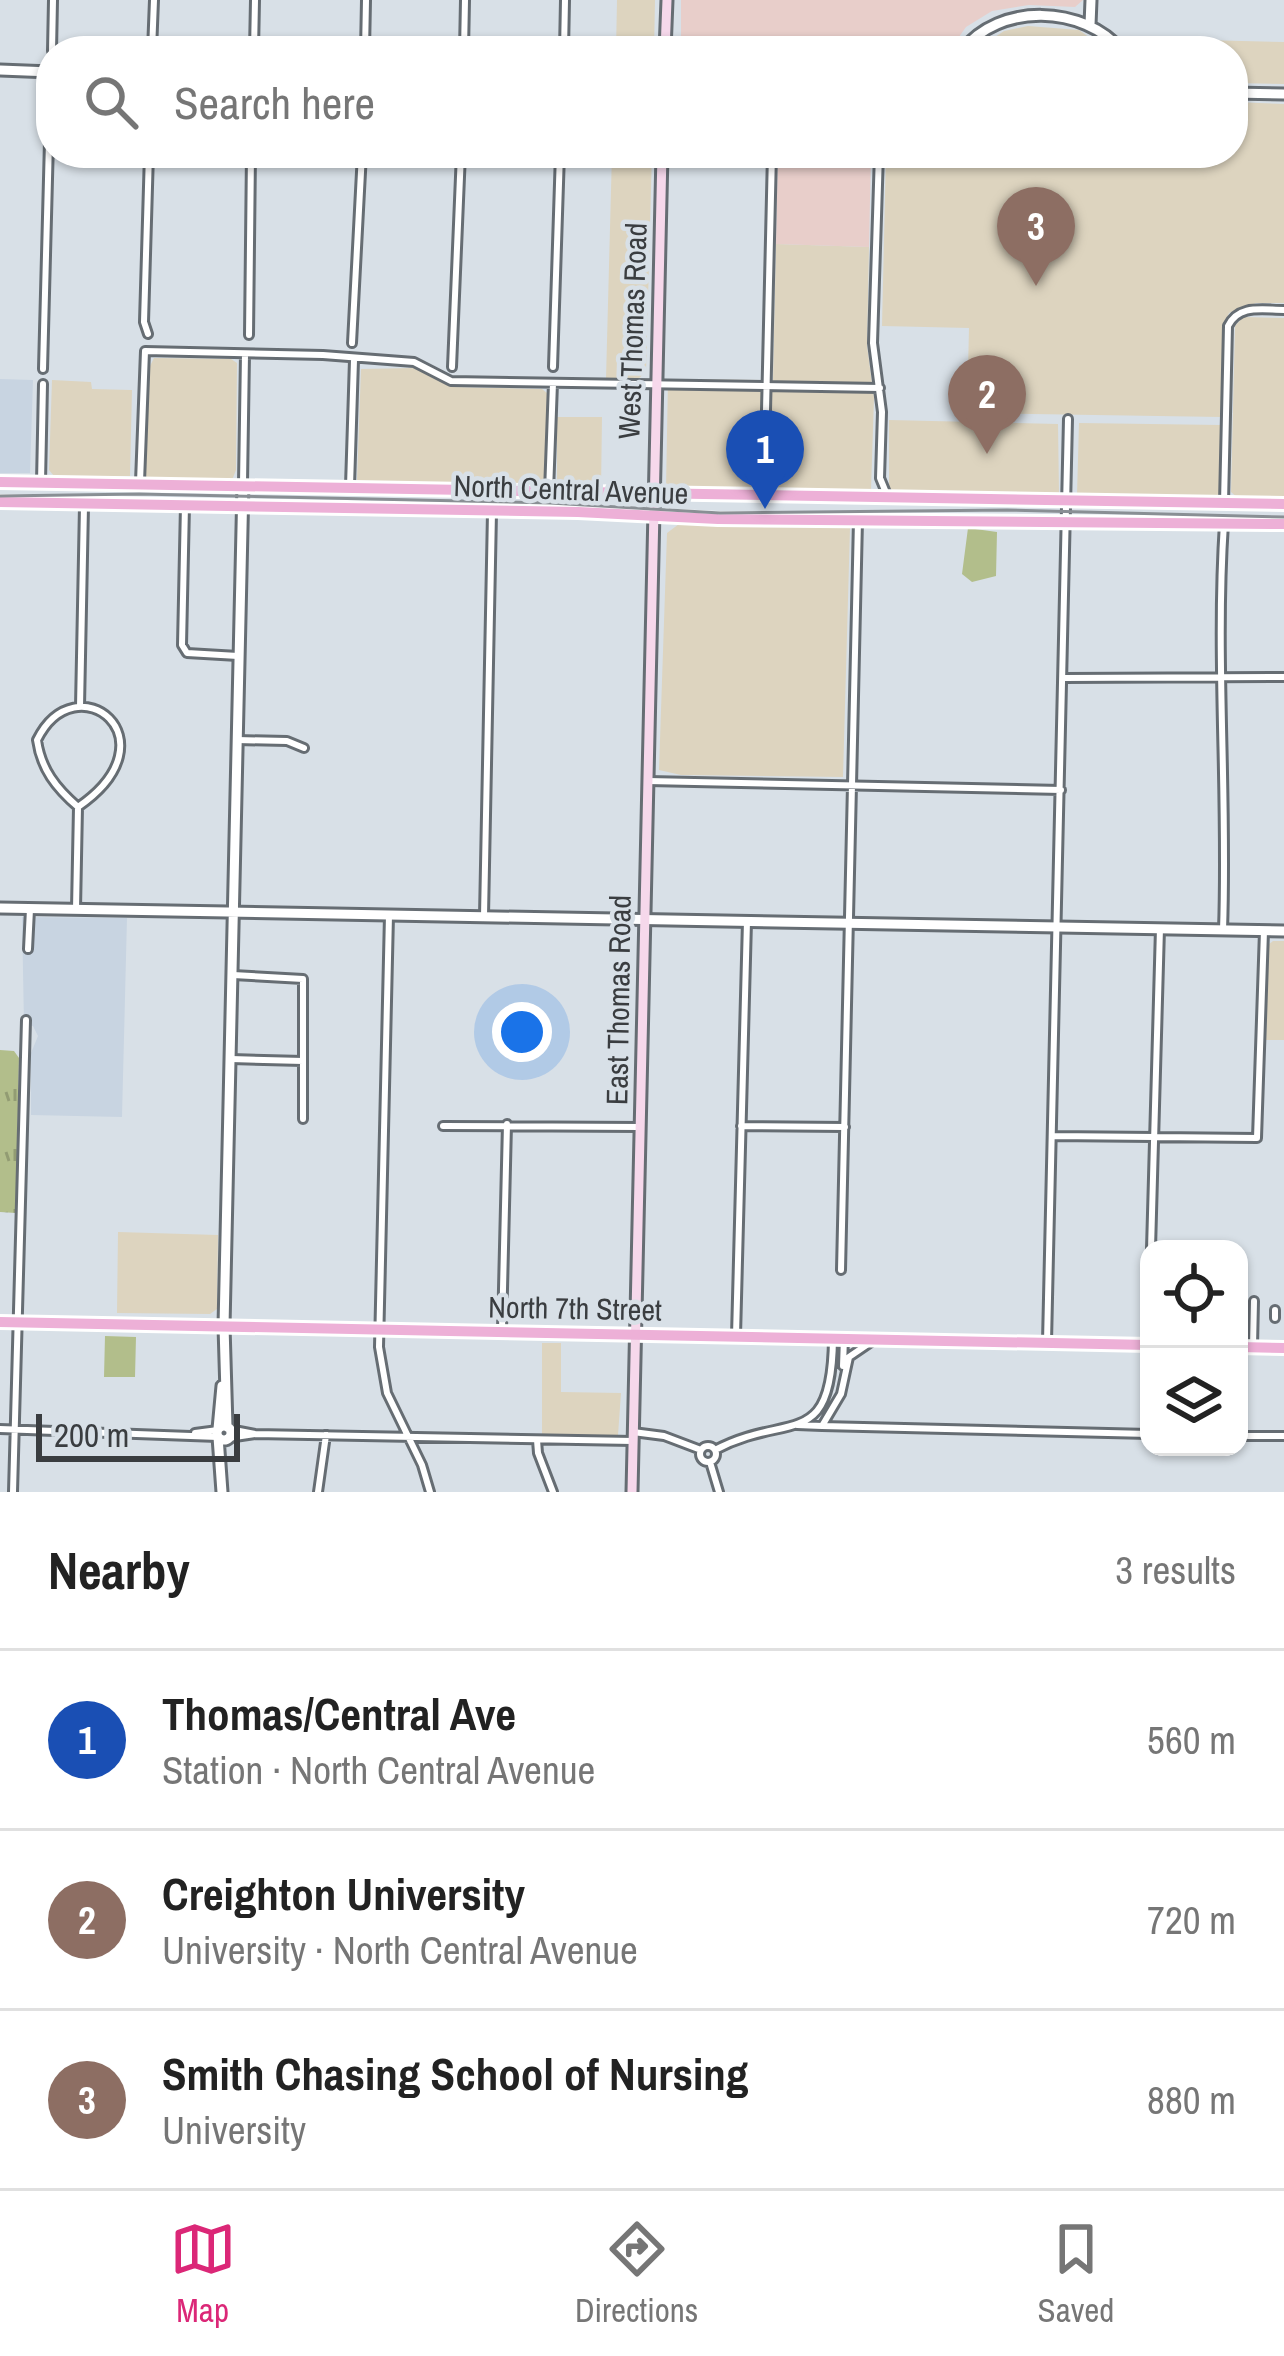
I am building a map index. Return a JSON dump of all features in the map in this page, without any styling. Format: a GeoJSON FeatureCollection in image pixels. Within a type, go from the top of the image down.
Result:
{"type":"FeatureCollection","features":[{"type":"Feature","properties":{"kind":"main road"},"geometry":{"type":"LineString","coordinates":[[666,36],[667,0]]}},
{"type":"Feature","properties":{"kind":"main road","name":"West Thomas Road"},"geometry":{"type":"LineString","coordinates":[[653,513],[662,168]]}},
{"type":"Feature","properties":{"kind":"main road","name":"North Central Avenue"},"geometry":{"type":"LineString","coordinates":[[0,482],[140,484],[492,511],[1284,524]]}},
{"type":"Feature","properties":{"kind":"main road","name":"North Central Avenue"},"geometry":{"type":"LineString","coordinates":[[0,502],[185,504],[350,486],[1284,504]]}},
{"type":"Feature","properties":{"kind":"main road"},"geometry":{"type":"LineString","coordinates":[[858,520],[874,505],[909,504],[920,498]]}},
{"type":"Feature","properties":{"kind":"main road","name":"East Thomas Road"},"geometry":{"type":"LineString","coordinates":[[632,1492],[653,513]]}},
{"type":"Feature","properties":{"kind":"main road","name":"North 7th Street"},"geometry":{"type":"LineString","coordinates":[[0,1322],[1140,1345]]}},
{"type":"Feature","properties":{"kind":"main road"},"geometry":{"type":"LineString","coordinates":[[1248,1347],[1284,1348]]}},
{"type":"Feature","properties":{"kind":"street"},"geometry":{"type":"LineString","coordinates":[[52,36],[53,0]]}},
{"type":"Feature","properties":{"kind":"street"},"geometry":{"type":"LineString","coordinates":[[153,36],[154,0]]}},
{"type":"Feature","properties":{"kind":"street"},"geometry":{"type":"LineString","coordinates":[[254,36],[255,0]]}},
{"type":"Feature","properties":{"kind":"street"},"geometry":{"type":"LineString","coordinates":[[365,36],[366,0]]}},
{"type":"Feature","properties":{"kind":"street"},"geometry":{"type":"LineString","coordinates":[[464,36],[465,0]]}},
{"type":"Feature","properties":{"kind":"street"},"geometry":{"type":"LineString","coordinates":[[564,36],[565,0]]}},
{"type":"Feature","properties":{"kind":"street"},"geometry":{"type":"LineString","coordinates":[[1090,25],[1091,0]]}},
{"type":"Feature","properties":{"kind":"street"},"geometry":{"type":"LineString","coordinates":[[976,36],[1005,19],[1064,18],[1090,25],[1104,36]]}},
{"type":"Feature","properties":{"kind":"street"},"geometry":{"type":"LineString","coordinates":[[0,70],[36,70]]}},
{"type":"Feature","properties":{"kind":"street"},"geometry":{"type":"LineString","coordinates":[[1248,93],[1284,94]]}},
{"type":"Feature","properties":{"kind":"street"},"geometry":{"type":"LineString","coordinates":[[43,370],[48,168]]}},
{"type":"Feature","properties":{"kind":"street"},"geometry":{"type":"LineString","coordinates":[[148,334],[144,322],[149,168]]}},
{"type":"Feature","properties":{"kind":"street"},"geometry":{"type":"LineString","coordinates":[[249,335],[250,168]]}},
{"type":"Feature","properties":{"kind":"street"},"geometry":{"type":"LineString","coordinates":[[352,344],[361,168]]}},
{"type":"Feature","properties":{"kind":"street"},"geometry":{"type":"LineString","coordinates":[[452,367],[460,168]]}},
{"type":"Feature","properties":{"kind":"street"},"geometry":{"type":"LineString","coordinates":[[553,367],[560,168]]}},
{"type":"Feature","properties":{"kind":"street"},"geometry":{"type":"LineString","coordinates":[[764,496],[772,168]]}},
{"type":"Feature","properties":{"kind":"street"},"geometry":{"type":"LineString","coordinates":[[879,168],[873,343],[880,388],[880,478],[885,493],[895,499]]}},
{"type":"Feature","properties":{"kind":"street"},"geometry":{"type":"LineString","coordinates":[[1224,503],[1228,326],[1233,316],[1246,310],[1284,310]]}},
{"type":"Feature","properties":{"kind":"street"},"geometry":{"type":"LineString","coordinates":[[140,484],[145,351],[329,355],[423,364],[451,381],[880,388]]}},
{"type":"Feature","properties":{"kind":"street"},"geometry":{"type":"LineString","coordinates":[[221,1492],[245,354]]}},
{"type":"Feature","properties":{"kind":"street"},"geometry":{"type":"LineString","coordinates":[[350,486],[355,360]]}},
{"type":"Feature","properties":{"kind":"street"},"geometry":{"type":"LineString","coordinates":[[549,492],[553,383]]}},
{"type":"Feature","properties":{"kind":"street"},"geometry":{"type":"LineString","coordinates":[[41,483],[43,384]]}},
{"type":"Feature","properties":{"kind":"street"},"geometry":{"type":"LineString","coordinates":[[1047,1342],[1068,418]]}},
{"type":"Feature","properties":{"kind":"street"},"geometry":{"type":"LineString","coordinates":[[866,498],[880,478]]}},
{"type":"Feature","properties":{"kind":"street"},"geometry":{"type":"LineString","coordinates":[[80,706],[85,503]]}},
{"type":"Feature","properties":{"kind":"street"},"geometry":{"type":"LineString","coordinates":[[185,504],[182,645],[196,656],[238,656]]}},
{"type":"Feature","properties":{"kind":"street"},"geometry":{"type":"LineString","coordinates":[[484,916],[492,511]]}},
{"type":"Feature","properties":{"kind":"street"},"geometry":{"type":"LineString","coordinates":[[841,1270],[858,520]]}},
{"type":"Feature","properties":{"kind":"street"},"geometry":{"type":"LineString","coordinates":[[1223,930],[1226,854],[1220,676],[1224,523]]}},
{"type":"Feature","properties":{"kind":"street"},"geometry":{"type":"LineString","coordinates":[[1064,678],[1284,677]]}},
{"type":"Feature","properties":{"kind":"street"},"geometry":{"type":"LineString","coordinates":[[76,909],[78,807],[50,777],[37,740],[55,714],[80,706],[107,716],[123,741],[120,755],[94,796],[78,807]]}},
{"type":"Feature","properties":{"kind":"street"},"geometry":{"type":"LineString","coordinates":[[237,740],[286,741],[304,748]]}},
{"type":"Feature","properties":{"kind":"street"},"geometry":{"type":"LineString","coordinates":[[648,781],[1060,790]]}},
{"type":"Feature","properties":{"kind":"street"},"geometry":{"type":"LineString","coordinates":[[0,908],[1284,931]]}},
{"type":"Feature","properties":{"kind":"street"},"geometry":{"type":"LineString","coordinates":[[28,949],[30,908]]}},
{"type":"Feature","properties":{"kind":"street"},"geometry":{"type":"LineString","coordinates":[[389,915],[379,1329],[386,1394],[430,1492]]}},
{"type":"Feature","properties":{"kind":"street"},"geometry":{"type":"LineString","coordinates":[[736,1336],[746,921]]}},
{"type":"Feature","properties":{"kind":"street"},"geometry":{"type":"LineString","coordinates":[[1151,1240],[1160,928]]}},
{"type":"Feature","properties":{"kind":"street"},"geometry":{"type":"LineString","coordinates":[[1052,1136],[1257,1138],[1264,931]]}},
{"type":"Feature","properties":{"kind":"street"},"geometry":{"type":"LineString","coordinates":[[232,975],[303,980],[304,1119]]}},
{"type":"Feature","properties":{"kind":"street"},"geometry":{"type":"LineString","coordinates":[[13,1492],[26,1020]]}},
{"type":"Feature","properties":{"kind":"street"},"geometry":{"type":"LineString","coordinates":[[231,1059],[303,1060]]}},
{"type":"Feature","properties":{"kind":"street"},"geometry":{"type":"LineString","coordinates":[[502,1332],[507,1124]]}},
{"type":"Feature","properties":{"kind":"street"},"geometry":{"type":"LineString","coordinates":[[443,1126],[640,1127]]}},
{"type":"Feature","properties":{"kind":"street"},"geometry":{"type":"LineString","coordinates":[[741,1126],[846,1127]]}},
{"type":"Feature","properties":{"kind":"street"},"geometry":{"type":"LineString","coordinates":[[1248,1336],[1254,1301]]}},
{"type":"Feature","properties":{"kind":"street"},"geometry":{"type":"LineString","coordinates":[[838,1338],[844,1376]]}},
{"type":"Feature","properties":{"kind":"street"},"geometry":{"type":"LineString","coordinates":[[797,1425],[830,1392],[838,1338]]}},
{"type":"Feature","properties":{"kind":"street"},"geometry":{"type":"LineString","coordinates":[[822,1426],[841,1396],[851,1354],[877,1339]]}},
{"type":"Feature","properties":{"kind":"street"},"geometry":{"type":"LineString","coordinates":[[830,1392],[841,1396]]}},
{"type":"Feature","properties":{"kind":"street"},"geometry":{"type":"LineString","coordinates":[[818,1409],[827,1417]]}},
{"type":"Feature","properties":{"kind":"street"},"geometry":{"type":"LineString","coordinates":[[700,1450],[706,1446],[715,1450],[797,1425],[1140,1434]]}},
{"type":"Feature","properties":{"kind":"street"},"geometry":{"type":"LineString","coordinates":[[0,1429],[537,1440],[655,1433],[700,1450]]}},
{"type":"Feature","properties":{"kind":"street"},"geometry":{"type":"LineString","coordinates":[[318,1492],[326,1435]]}},
{"type":"Feature","properties":{"kind":"street"},"geometry":{"type":"LineString","coordinates":[[1248,1436],[1284,1436]]}},
{"type":"Feature","properties":{"kind":"street"},"geometry":{"type":"LineString","coordinates":[[537,1440],[553,1492]]}},
{"type":"Feature","properties":{"kind":"street"},"geometry":{"type":"LineString","coordinates":[[700,1450],[702,1459],[710,1462]]}},
{"type":"Feature","properties":{"kind":"street"},"geometry":{"type":"LineString","coordinates":[[710,1462],[716,1457],[715,1450]]}},
{"type":"Feature","properties":{"kind":"street"},"geometry":{"type":"LineString","coordinates":[[710,1462],[719,1492]]}},
{"type":"Feature","properties":{"kind":"shaded area"},"geometry":{"type":"Polygon","coordinates":[[[617,0],[655,0],[654,36],[616,36],[617,0]]]}},
{"type":"Feature","properties":{"kind":"shaded area"},"geometry":{"type":"Polygon","coordinates":[[[681,0],[1083,0],[1075,7],[1029,5],[992,11],[960,36],[681,36],[681,0]]]}},
{"type":"Feature","properties":{"kind":"shaded area"},"geometry":{"type":"Polygon","coordinates":[[[1028,26],[1079,30],[1087,36],[996,36],[1028,26]]]}},
{"type":"Feature","properties":{"kind":"shaded area"},"geometry":{"type":"Polygon","coordinates":[[[1248,41],[1284,42],[1284,84],[1248,83],[1248,41]]]}},
{"type":"Feature","properties":{"kind":"shaded area"},"geometry":{"type":"Polygon","coordinates":[[[1248,103],[1284,104],[1284,303],[1256,303],[1229,313],[1224,325],[1221,417],[967,413],[969,328],[882,326],[886,168],[1248,168],[1248,103]]]}},
{"type":"Feature","properties":{"kind":"shaded area"},"geometry":{"type":"Polygon","coordinates":[[[612,168],[652,168],[646,372],[638,379],[606,379],[612,168]]]}},
{"type":"Feature","properties":{"kind":"shaded area"},"geometry":{"type":"Polygon","coordinates":[[[778,168],[871,168],[869,247],[776,244],[778,168]]]}},
{"type":"Feature","properties":{"kind":"shaded area"},"geometry":{"type":"Polygon","coordinates":[[[776,244],[869,247],[867,346],[874,398],[871,490],[666,489],[668,379],[773,380],[776,244]]]}},
{"type":"Feature","properties":{"kind":"shaded area"},"geometry":{"type":"Polygon","coordinates":[[[1243,317],[1284,318],[1284,499],[1238,498],[1231,492],[1235,326],[1243,317]]]}},
{"type":"Feature","properties":{"kind":"shaded area"},"geometry":{"type":"Polygon","coordinates":[[[154,358],[231,359],[237,363],[232,480],[150,482],[145,478],[149,368],[154,358]]]}},
{"type":"Feature","properties":{"kind":"shaded area"},"geometry":{"type":"Polygon","coordinates":[[[414,368],[453,387],[542,389],[547,393],[546,480],[541,489],[361,484],[357,480],[361,369],[414,368]]]}},
{"type":"Feature","properties":{"kind":"shaded area"},"geometry":{"type":"Polygon","coordinates":[[[0,379],[33,380],[30,473],[0,473],[0,379]]]}},
{"type":"Feature","properties":{"kind":"shaded area"},"geometry":{"type":"Polygon","coordinates":[[[52,380],[91,382],[92,389],[132,390],[130,476],[54,476],[49,470],[52,380]]]}},
{"type":"Feature","properties":{"kind":"shaded area"},"geometry":{"type":"Polygon","coordinates":[[[557,417],[602,417],[601,490],[557,488],[557,417]]]}},
{"type":"Feature","properties":{"kind":"shaded area"},"geometry":{"type":"Polygon","coordinates":[[[889,420],[1058,424],[1059,493],[889,494],[889,420]]]}},
{"type":"Feature","properties":{"kind":"shaded area"},"geometry":{"type":"Polygon","coordinates":[[[1079,423],[1221,425],[1219,494],[1215,498],[1077,495],[1079,423]]]}},
{"type":"Feature","properties":{"kind":"shaded area"},"geometry":{"type":"Polygon","coordinates":[[[679,524],[850,528],[843,777],[681,775],[659,770],[667,533],[679,524]]]}},
{"type":"Feature","properties":{"kind":"shaded area"},"geometry":{"type":"Polygon","coordinates":[[[22,917],[127,918],[122,1117],[31,1115],[31,1053],[38,1036],[33,1026],[24,1024],[22,917]]]}},
{"type":"Feature","properties":{"kind":"shaded area"},"geometry":{"type":"Polygon","coordinates":[[[1284,941],[1284,1040],[1266,1040],[1268,945],[1284,941]]]}},
{"type":"Feature","properties":{"kind":"shaded area"},"geometry":{"type":"Polygon","coordinates":[[[118,1232],[218,1235],[217,1309],[210,1314],[117,1313],[118,1232]]]}},
{"type":"Feature","properties":{"kind":"shaded area"},"geometry":{"type":"Polygon","coordinates":[[[542,1343],[561,1343],[561,1392],[621,1393],[618,1435],[542,1435],[542,1343]]]}},
{"type":"Feature","properties":{"kind":"green space"},"geometry":{"type":"Polygon","coordinates":[[[968,528],[997,532],[996,576],[972,582],[962,574],[968,528]]]}},
{"type":"Feature","properties":{"kind":"green space"},"geometry":{"type":"Polygon","coordinates":[[[0,1050],[14,1051],[19,1058],[16,1213],[0,1212],[0,1050]]]}},
{"type":"Feature","properties":{"kind":"green space"},"geometry":{"type":"Polygon","coordinates":[[[105,1336],[136,1337],[135,1377],[104,1377],[105,1336]]]}},
{"type":"Feature","properties":{"kind":"tram line"},"geometry":{"type":"LineString","coordinates":[[0,496],[139,494],[550,503],[720,513],[1007,510],[1284,517]]}},
{"type":"Feature","properties":{"kind":"place","name":"Smith Chasing School of Nursing"},"geometry":{"type":"Point","coordinates":[1036,286]}},
{"type":"Feature","properties":{"kind":"place","name":"Creighton University"},"geometry":{"type":"Point","coordinates":[987,454]}},
{"type":"Feature","properties":{"kind":"place","name":"Thomas/Central Ave"},"geometry":{"type":"Point","coordinates":[765,509]}}]}
